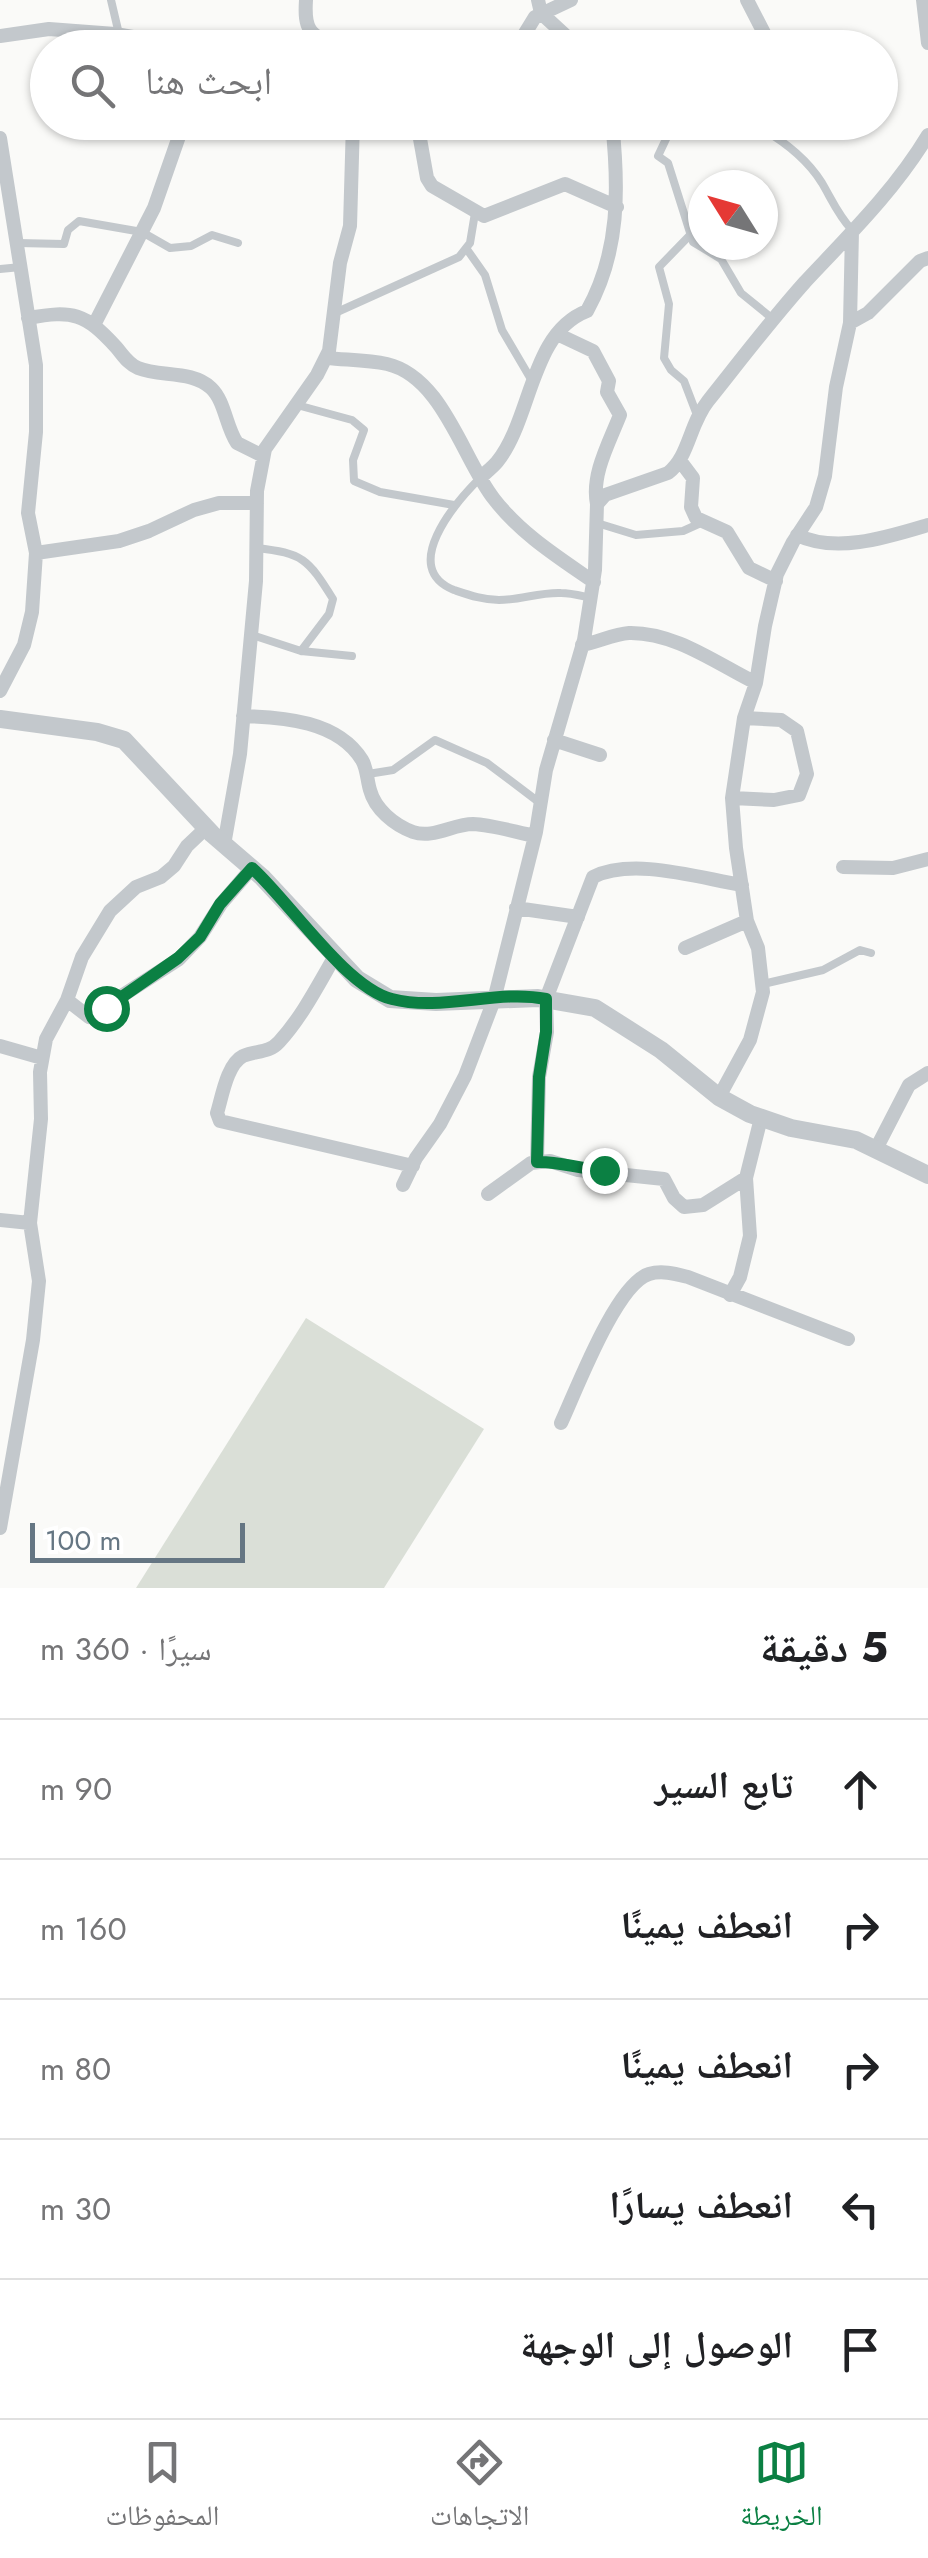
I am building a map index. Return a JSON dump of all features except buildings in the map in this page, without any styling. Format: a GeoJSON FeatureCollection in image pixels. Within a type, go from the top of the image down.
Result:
{"type":"FeatureCollection","features":[{"type":"Feature","properties":{"kind":"street"},"geometry":{"type":"LineString","coordinates":[[306,0],[304,24],[308,30]]}},
{"type":"Feature","properties":{"kind":"street"},"geometry":{"type":"LineString","coordinates":[[525,30],[540,6],[571,0]]}},
{"type":"Feature","properties":{"kind":"street"},"geometry":{"type":"LineString","coordinates":[[747,0],[762,30]]}},
{"type":"Feature","properties":{"kind":"street"},"geometry":{"type":"LineString","coordinates":[[923,0],[928,44]]}},
{"type":"Feature","properties":{"kind":"street"},"geometry":{"type":"LineString","coordinates":[[540,6],[562,30]]}},
{"type":"Feature","properties":{"kind":"street"},"geometry":{"type":"LineString","coordinates":[[0,36],[30,32]]}},
{"type":"Feature","properties":{"kind":"street"},"geometry":{"type":"LineString","coordinates":[[597,504],[605,495],[668,473],[680,462],[698,416],[773,319],[902,178],[928,135]]}},
{"type":"Feature","properties":{"kind":"street"},"geometry":{"type":"LineString","coordinates":[[0,138],[36,366],[36,432],[28,513],[36,553],[32,612],[24,645],[0,691]]}},
{"type":"Feature","properties":{"kind":"street"},"geometry":{"type":"LineString","coordinates":[[95,324],[154,208],[178,140]]}},
{"type":"Feature","properties":{"kind":"street"},"geometry":{"type":"LineString","coordinates":[[224,845],[243,716],[263,456],[326,358],[340,263],[350,226],[352,140]]}},
{"type":"Feature","properties":{"kind":"street"},"geometry":{"type":"LineString","coordinates":[[420,140],[427,178],[475,213],[490,215],[565,184],[617,207]]}},
{"type":"Feature","properties":{"kind":"street"},"geometry":{"type":"LineString","coordinates":[[480,478],[498,461],[556,334],[573,317],[587,311],[596,295],[614,234],[617,207],[613,140]]}},
{"type":"Feature","properties":{"kind":"street"},"geometry":{"type":"LineString","coordinates":[[718,1097],[750,1040],[762,1008],[764,984],[758,948],[747,921],[732,798],[744,718],[756,683],[776,582],[797,535],[816,507],[826,476],[836,387],[850,322],[852,230]]}},
{"type":"Feature","properties":{"kind":"street"},"geometry":{"type":"LineString","coordinates":[[850,322],[868,313],[920,261],[928,258]]}},
{"type":"Feature","properties":{"kind":"street"},"geometry":{"type":"LineString","coordinates":[[28,318],[71,315],[95,324],[130,364],[141,370],[208,384],[218,396],[237,443],[263,456]]}},
{"type":"Feature","properties":{"kind":"street"},"geometry":{"type":"LineString","coordinates":[[403,1186],[464,1076],[494,1000],[593,590],[597,504],[593,482],[620,414],[606,392],[609,381],[594,351],[556,334]]}},
{"type":"Feature","properties":{"kind":"street"},"geometry":{"type":"LineString","coordinates":[[326,358],[390,364],[404,371],[434,398],[494,499],[528,535],[593,590]]}},
{"type":"Feature","properties":{"kind":"street"},"geometry":{"type":"LineString","coordinates":[[680,462],[693,478],[691,508],[696,518],[726,532],[749,568],[776,582]]}},
{"type":"Feature","properties":{"kind":"street"},"geometry":{"type":"LineString","coordinates":[[36,553],[119,541],[219,503],[257,503]]}},
{"type":"Feature","properties":{"kind":"street"},"geometry":{"type":"LineString","coordinates":[[797,535],[811,542],[834,544],[892,536],[928,524]]}},
{"type":"Feature","properties":{"kind":"street"},"geometry":{"type":"LineString","coordinates":[[582,645],[616,635],[651,636],[677,642],[756,683]]}},
{"type":"Feature","properties":{"kind":"street"},"geometry":{"type":"LineString","coordinates":[[243,716],[289,718],[336,735],[365,763],[370,794],[380,810],[415,833],[476,824],[535,836]]}},
{"type":"Feature","properties":{"kind":"street"},"geometry":{"type":"LineString","coordinates":[[732,798],[789,799],[799,795],[807,774],[798,731],[781,720],[744,718]]}},
{"type":"Feature","properties":{"kind":"street"},"geometry":{"type":"LineString","coordinates":[[0,719],[96,732],[124,740],[357,980],[390,999],[546,999],[595,1008],[661,1050],[718,1097],[791,1128],[856,1140],[928,1175]]}},
{"type":"Feature","properties":{"kind":"street"},"geometry":{"type":"LineString","coordinates":[[554,740],[600,755]]}},
{"type":"Feature","properties":{"kind":"street"},"geometry":{"type":"LineString","coordinates":[[0,1528],[33,1340],[39,1281],[30,1223],[46,1039],[67,1000],[82,957],[110,911],[136,887],[161,877],[174,866],[206,828]]}},
{"type":"Feature","properties":{"kind":"street"},"geometry":{"type":"LineString","coordinates":[[843,866],[893,868],[928,859]]}},
{"type":"Feature","properties":{"kind":"street"},"geometry":{"type":"LineString","coordinates":[[67,1000],[89,1017],[166,967],[200,937],[220,904],[252,868]]}},
{"type":"Feature","properties":{"kind":"street"},"geometry":{"type":"LineString","coordinates":[[537,1162],[546,999],[593,877],[604,871],[659,869],[742,885]]}},
{"type":"Feature","properties":{"kind":"street"},"geometry":{"type":"LineString","coordinates":[[516,908],[578,917]]}},
{"type":"Feature","properties":{"kind":"street"},"geometry":{"type":"LineString","coordinates":[[685,948],[747,921]]}},
{"type":"Feature","properties":{"kind":"street"},"geometry":{"type":"LineString","coordinates":[[335,956],[278,1043],[270,1050],[242,1056],[234,1064],[217,1113],[220,1121],[413,1166]]}},
{"type":"Feature","properties":{"kind":"street"},"geometry":{"type":"LineString","coordinates":[[0,1046],[42,1058]]}},
{"type":"Feature","properties":{"kind":"street"},"geometry":{"type":"LineString","coordinates":[[876,1149],[909,1085],[928,1073]]}},
{"type":"Feature","properties":{"kind":"street"},"geometry":{"type":"LineString","coordinates":[[730,1295],[740,1277],[750,1236],[746,1178],[760,1118]]}},
{"type":"Feature","properties":{"kind":"street"},"geometry":{"type":"LineString","coordinates":[[488,1194],[531,1162],[550,1161],[578,1170],[664,1179],[684,1207],[703,1204],[746,1178]]}},
{"type":"Feature","properties":{"kind":"street"},"geometry":{"type":"LineString","coordinates":[[0,1220],[30,1223]]}},
{"type":"Feature","properties":{"kind":"street"},"geometry":{"type":"LineString","coordinates":[[561,1423],[619,1300],[651,1273],[670,1272],[848,1339]]}},
{"type":"Feature","properties":{"kind":"lane"},"geometry":{"type":"LineString","coordinates":[[118,30],[112,3],[126,0]]}},
{"type":"Feature","properties":{"kind":"lane"},"geometry":{"type":"LineString","coordinates":[[666,140],[658,156],[668,163],[688,225]]}},
{"type":"Feature","properties":{"kind":"lane"},"geometry":{"type":"LineString","coordinates":[[778,140],[805,161],[822,183],[836,212],[852,230]]}},
{"type":"Feature","properties":{"kind":"lane"},"geometry":{"type":"LineString","coordinates":[[335,313],[458,257],[470,243],[475,213]]}},
{"type":"Feature","properties":{"kind":"lane"},"geometry":{"type":"LineString","coordinates":[[18,243],[64,244],[68,230],[78,220],[142,232],[170,248],[191,246],[212,235],[238,244]]}},
{"type":"Feature","properties":{"kind":"lane"},"geometry":{"type":"LineString","coordinates":[[688,237],[659,267],[669,304],[664,358],[684,381],[698,416]]}},
{"type":"Feature","properties":{"kind":"lane"},"geometry":{"type":"LineString","coordinates":[[466,248],[484,275],[502,330],[532,381]]}},
{"type":"Feature","properties":{"kind":"lane"},"geometry":{"type":"LineString","coordinates":[[722,260],[741,293],[773,319]]}},
{"type":"Feature","properties":{"kind":"lane"},"geometry":{"type":"LineString","coordinates":[[0,269],[21,266]]}},
{"type":"Feature","properties":{"kind":"lane"},"geometry":{"type":"LineString","coordinates":[[296,405],[352,420],[364,430],[353,460],[354,481],[380,492],[454,505]]}},
{"type":"Feature","properties":{"kind":"lane"},"geometry":{"type":"LineString","coordinates":[[480,478],[446,514],[429,566],[432,576],[444,586],[473,597],[500,600],[593,590]]}},
{"type":"Feature","properties":{"kind":"lane"},"geometry":{"type":"LineString","coordinates":[[595,523],[636,536],[683,531],[704,522]]}},
{"type":"Feature","properties":{"kind":"lane"},"geometry":{"type":"LineString","coordinates":[[256,548],[292,552],[308,564],[334,599],[301,651]]}},
{"type":"Feature","properties":{"kind":"lane"},"geometry":{"type":"LineString","coordinates":[[249,634],[301,651],[352,656]]}},
{"type":"Feature","properties":{"kind":"lane"},"geometry":{"type":"LineString","coordinates":[[366,774],[392,770],[435,740],[487,763],[540,803]]}},
{"type":"Feature","properties":{"kind":"lane"},"geometry":{"type":"LineString","coordinates":[[764,984],[823,970],[860,950],[871,952]]}},
{"type":"Feature","properties":{"kind":"shaded area"},"geometry":{"type":"Polygon","coordinates":[[[306,1318],[484,1429],[384,1588],[136,1588],[306,1318]]]}},
{"type":"Feature","properties":{"kind":"route"},"geometry":{"type":"LineString","coordinates":[[106,1008],[178,958],[200,937],[220,904],[252,868],[357,980],[390,999],[546,999],[537,1162],[550,1161],[578,1170],[604,1170]]}}]}
